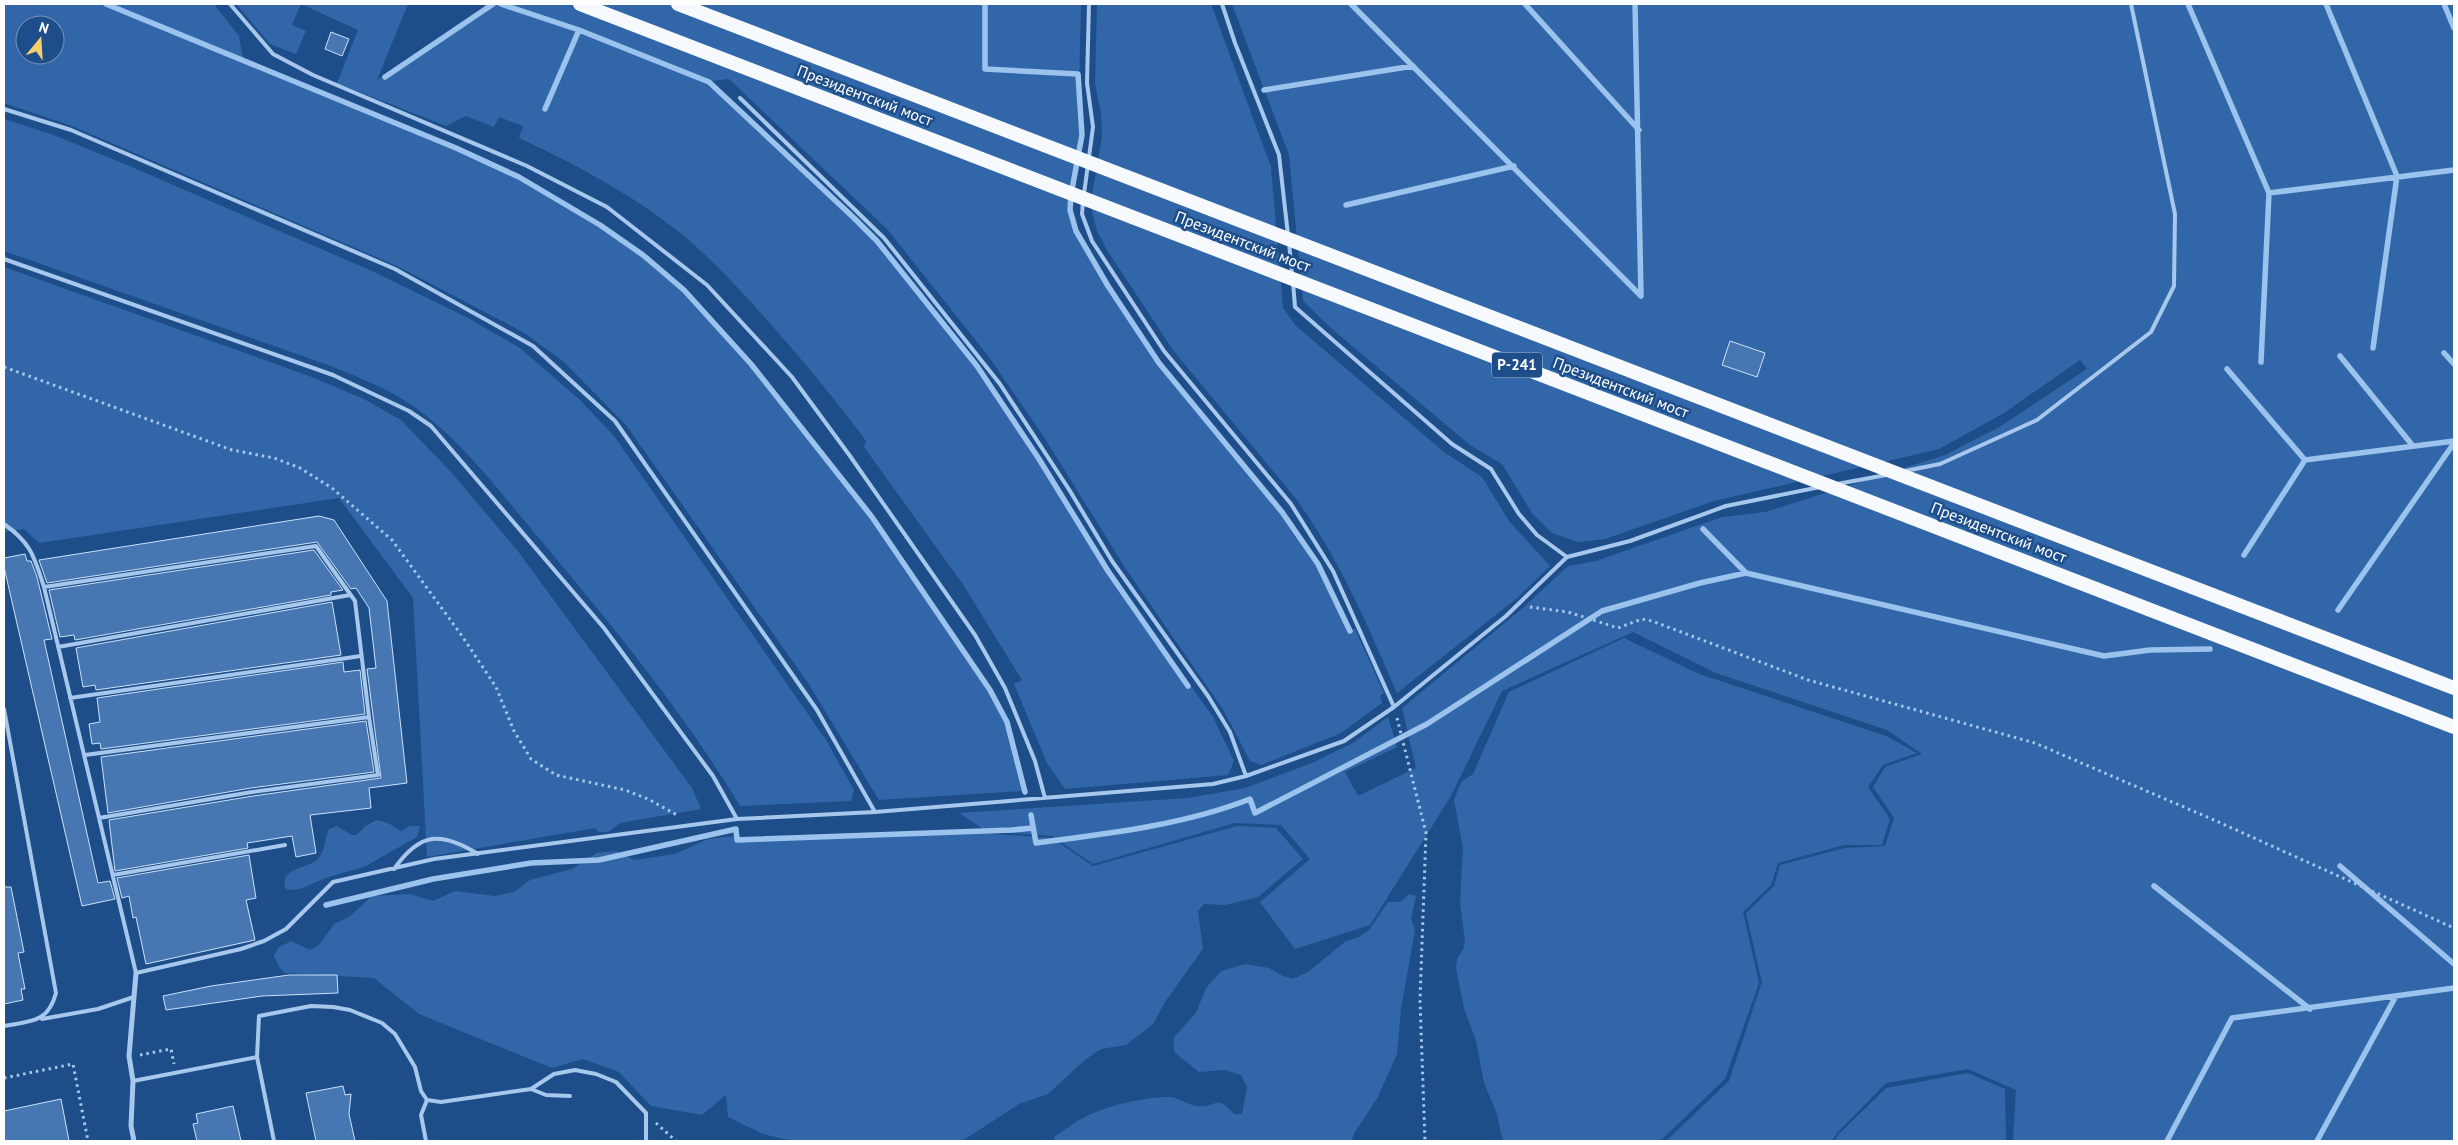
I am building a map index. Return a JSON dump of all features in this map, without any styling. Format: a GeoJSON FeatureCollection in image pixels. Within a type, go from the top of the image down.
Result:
{"type":"FeatureCollection","features":[{"type":"Feature","properties":{"kind":"highway","name":"Президентский мост"},"geometry":{"type":"LineString","coordinates":[[580,4],[2454,727]]}},
{"type":"Feature","properties":{"kind":"highway","name":"Президентский мост"},"geometry":{"type":"LineString","coordinates":[[678,4],[2454,688]]}},
{"type":"Feature","properties":{"kind":"street"},"geometry":{"type":"LineString","coordinates":[[134,1141],[131,1126],[134,1081],[130,1056],[136,973]]}},
{"type":"Feature","properties":{"kind":"lane"},"geometry":{"type":"LineString","coordinates":[[230,4],[273,54],[313,75],[527,166],[607,207],[707,285],[792,377],[856,464],[975,635],[1005,688],[1035,761],[1045,798]]}},
{"type":"Feature","properties":{"kind":"lane"},"geometry":{"type":"LineString","coordinates":[[1089,4],[1087,83],[1093,127],[1082,214],[1092,241],[1164,350],[1291,504],[1333,571],[1394,708]]}},
{"type":"Feature","properties":{"kind":"lane"},"geometry":{"type":"LineString","coordinates":[[1222,4],[1235,43],[1279,155],[1296,307],[1452,444],[1491,469],[1519,514],[1537,535],[1567,557]]}},
{"type":"Feature","properties":{"kind":"lane"},"geometry":{"type":"LineString","coordinates":[[4,524],[22,537],[34,553],[44,587],[136,973],[241,949],[264,941],[286,929],[333,882],[434,858],[478,854],[737,819],[875,812],[1214,784],[1246,776],[1344,741],[1394,708],[1517,606],[1567,557],[1630,540],[1726,506],[1940,464],[2037,420],[2151,332],[2174,286],[2175,214],[2131,4]]}},
{"type":"Feature","properties":{"kind":"lane"},"geometry":{"type":"LineString","coordinates":[[740,98],[884,238],[1000,384],[1070,491],[1112,561],[1208,696],[1230,732],[1246,776]]}},
{"type":"Feature","properties":{"kind":"lane"},"geometry":{"type":"LineString","coordinates":[[4,109],[71,130],[395,269],[533,346],[615,421],[817,710],[875,812]]}},
{"type":"Feature","properties":{"kind":"lane"},"geometry":{"type":"LineString","coordinates":[[4,259],[333,375],[408,411],[430,426],[604,628],[713,776],[737,819]]}},
{"type":"Feature","properties":{"kind":"lane"},"geometry":{"type":"LineString","coordinates":[[44,587],[316,546],[355,602],[378,775],[252,792],[100,818]]}},
{"type":"Feature","properties":{"kind":"lane"},"geometry":{"type":"LineString","coordinates":[[58,647],[350,594]]}},
{"type":"Feature","properties":{"kind":"lane"},"geometry":{"type":"LineString","coordinates":[[70,698],[362,656]]}},
{"type":"Feature","properties":{"kind":"lane"},"geometry":{"type":"LineString","coordinates":[[4,709],[56,993],[49,1011],[37,1020]]}},
{"type":"Feature","properties":{"kind":"lane"},"geometry":{"type":"LineString","coordinates":[[85,755],[369,717]]}},
{"type":"Feature","properties":{"kind":"lane"},"geometry":{"type":"LineString","coordinates":[[394,869],[408,850],[428,839],[452,840],[478,854]]}},
{"type":"Feature","properties":{"kind":"lane"},"geometry":{"type":"LineString","coordinates":[[113,875],[285,845]]}},
{"type":"Feature","properties":{"kind":"lane"},"geometry":{"type":"LineString","coordinates":[[4,1026],[98,1009],[134,997]]}},
{"type":"Feature","properties":{"kind":"lane"},"geometry":{"type":"LineString","coordinates":[[274,1141],[257,1057],[259,1016],[311,1006],[350,1010],[382,1023],[395,1034],[414,1067],[421,1091],[427,1100],[441,1102],[531,1089],[554,1074],[575,1070],[596,1074],[616,1082],[646,1113],[646,1141]]}},
{"type":"Feature","properties":{"kind":"lane"},"geometry":{"type":"LineString","coordinates":[[134,1081],[257,1057]]}},
{"type":"Feature","properties":{"kind":"lane"},"geometry":{"type":"LineString","coordinates":[[531,1089],[546,1095],[570,1096]]}},
{"type":"Feature","properties":{"kind":"lane"},"geometry":{"type":"LineString","coordinates":[[426,1141],[421,1115],[427,1100]]}},
{"type":"Feature","properties":{"kind":"path"},"geometry":{"type":"LineString","coordinates":[[4,367],[232,450],[274,458],[300,468],[332,488],[392,540],[462,636],[496,687],[514,731],[531,759],[556,775],[626,790],[648,799],[695,825]]}},
{"type":"Feature","properties":{"kind":"path"},"geometry":{"type":"LineString","coordinates":[[1517,606],[1568,612],[1618,628],[1642,619],[1652,621],[1808,680],[2035,743],[2214,820],[2454,928]]}},
{"type":"Feature","properties":{"kind":"path"},"geometry":{"type":"LineString","coordinates":[[1394,708],[1426,833],[1420,1000],[1425,1141]]}},
{"type":"Feature","properties":{"kind":"path"},"geometry":{"type":"LineString","coordinates":[[130,1056],[171,1049],[175,1073]]}},
{"type":"Feature","properties":{"kind":"path"},"geometry":{"type":"LineString","coordinates":[[4,1078],[73,1064],[88,1141]]}},
{"type":"Feature","properties":{"kind":"path"},"geometry":{"type":"LineString","coordinates":[[646,1113],[676,1141]]}},
{"type":"Feature","properties":{"kind":"shaded area"},"geometry":{"type":"Polygon","coordinates":[[[4,4],[214,4],[239,36],[243,60],[418,132],[519,179],[599,226],[642,256],[683,292],[749,365],[806,433],[870,516],[989,691],[1006,723],[1024,791],[879,800],[808,683],[626,425],[564,362],[523,332],[397,266],[72,126],[4,103],[4,4]]]}},
{"type":"Feature","properties":{"kind":"shaded area"},"geometry":{"type":"Polygon","coordinates":[[[236,4],[301,4],[292,25],[306,31],[296,54],[270,44],[236,4]]]}},
{"type":"Feature","properties":{"kind":"shaded area"},"geometry":{"type":"Polygon","coordinates":[[[301,4],[408,4],[377,80],[489,4],[1081,4],[1079,88],[1083,135],[1071,210],[1077,231],[1108,285],[1160,362],[1283,511],[1318,564],[1351,630],[1355,629],[1384,693],[1380,696],[1382,703],[1341,733],[1261,765],[1250,761],[1224,711],[1126,569],[1044,437],[989,357],[888,230],[729,79],[711,81],[878,240],[950,328],[1014,417],[1109,571],[1213,717],[1234,761],[1228,775],[1065,789],[1047,763],[1014,684],[1022,680],[962,583],[864,447],[866,441],[828,391],[728,277],[682,235],[616,188],[519,138],[523,126],[499,117],[494,127],[466,116],[446,126],[337,83],[358,30],[301,4]]]}},
{"type":"Feature","properties":{"kind":"shaded area"},"geometry":{"type":"Polygon","coordinates":[[[1097,4],[1211,4],[1271,167],[1283,308],[1296,326],[1444,452],[1482,477],[1509,521],[1550,566],[1516,599],[1397,693],[1352,594],[1327,546],[1297,500],[1173,350],[1107,250],[1097,231],[1092,212],[1092,195],[1102,136],[1101,114],[1095,83],[1097,4]]]}},
{"type":"Feature","properties":{"kind":"shaded area"},"geometry":{"type":"Polygon","coordinates":[[[1232,4],[2454,4],[2454,1141],[2013,1141],[2016,1090],[1968,1069],[1886,1083],[1837,1133],[1832,1141],[1666,1141],[1729,1081],[1762,982],[1746,913],[1774,886],[1780,865],[1845,848],[1885,846],[1894,818],[1873,787],[1885,767],[1922,754],[1887,730],[1716,673],[1633,632],[1502,691],[1451,796],[1370,925],[1295,949],[1260,902],[1310,859],[1281,825],[1235,823],[1093,864],[1052,836],[986,831],[959,813],[1188,798],[1245,788],[1312,763],[1353,743],[1388,717],[1397,747],[1345,772],[1358,796],[1416,768],[1402,708],[1524,607],[1568,566],[1596,561],[1722,517],[1765,512],[1945,455],[2001,426],[2087,369],[2080,360],[2004,413],[1939,449],[1714,501],[1605,539],[1578,542],[1552,533],[1532,513],[1502,464],[1470,445],[1332,329],[1303,301],[1289,155],[1232,4]]]}},
{"type":"Feature","properties":{"kind":"shaded area"},"geometry":{"type":"Polygon","coordinates":[[[4,119],[51,134],[120,162],[372,271],[468,318],[520,348],[580,400],[614,436],[826,740],[854,790],[851,801],[740,806],[668,699],[588,597],[505,497],[445,431],[401,398],[331,366],[4,251],[4,119]]]}},
{"type":"Feature","properties":{"kind":"shaded area"},"geometry":{"type":"Polygon","coordinates":[[[4,267],[309,376],[364,399],[401,420],[451,472],[517,550],[692,788],[701,809],[620,823],[608,832],[599,832],[595,828],[427,857],[413,598],[339,498],[39,543],[24,529],[4,532],[4,267]]]}},
{"type":"Feature","properties":{"kind":"shaded area"},"geometry":{"type":"Polygon","coordinates":[[[1624,638],[1699,674],[1886,736],[1917,753],[1883,765],[1868,787],[1890,819],[1882,845],[1844,845],[1778,863],[1771,885],[1743,912],[1759,983],[1725,1079],[1660,1141],[1503,1141],[1496,1111],[1484,1083],[1476,1041],[1464,1008],[1456,968],[1457,959],[1464,948],[1465,941],[1460,903],[1463,848],[1454,800],[1461,782],[1473,774],[1509,692],[1624,638]]]}},
{"type":"Feature","properties":{"kind":"shaded area"},"geometry":{"type":"Polygon","coordinates":[[[377,820],[388,823],[401,831],[410,826],[420,826],[417,837],[364,867],[328,877],[300,889],[288,890],[285,888],[285,881],[291,872],[318,859],[329,829],[337,826],[352,835],[357,835],[365,826],[377,820]]]}},
{"type":"Feature","properties":{"kind":"shaded area"},"geometry":{"type":"Polygon","coordinates":[[[1237,826],[1276,828],[1303,859],[1258,897],[1225,905],[1204,904],[1198,911],[1203,949],[1167,999],[1153,1024],[1126,1045],[1101,1049],[1086,1059],[1048,1094],[1019,1104],[962,1141],[793,1141],[763,1134],[728,1117],[726,1095],[702,1115],[651,1106],[619,1072],[583,1059],[552,1068],[419,1014],[374,978],[285,973],[279,967],[274,956],[278,948],[291,941],[310,950],[319,945],[334,924],[349,917],[372,896],[410,894],[433,901],[455,891],[495,896],[514,892],[530,880],[572,869],[597,853],[616,851],[634,860],[675,854],[708,839],[724,837],[951,831],[1052,838],[1093,866],[1237,826]]]}},
{"type":"Feature","properties":{"kind":"shaded area"},"geometry":{"type":"Polygon","coordinates":[[[1409,894],[1416,896],[1411,919],[1415,930],[1401,1009],[1397,1054],[1378,1097],[1351,1141],[1053,1141],[1055,1136],[1077,1121],[1094,1113],[1136,1100],[1172,1097],[1197,1106],[1220,1103],[1234,1114],[1242,1114],[1247,1087],[1241,1075],[1224,1070],[1199,1072],[1174,1052],[1174,1037],[1196,1013],[1206,988],[1221,971],[1245,964],[1269,968],[1293,979],[1308,972],[1346,941],[1359,937],[1369,930],[1388,902],[1400,902],[1409,894]]]}},
{"type":"Feature","properties":{"kind":"shaded area"},"geometry":{"type":"Polygon","coordinates":[[[1968,1073],[2005,1089],[2006,1141],[1834,1141],[1886,1088],[1968,1073]]]}},
{"type":"Feature","properties":{"kind":"building"},"geometry":{"type":"Polygon","coordinates":[[[331,32],[349,39],[342,56],[325,49],[331,32]]]}},
{"type":"Feature","properties":{"kind":"building"},"geometry":{"type":"Polygon","coordinates":[[[1730,341],[1765,353],[1757,377],[1722,365],[1730,341]]]}},
{"type":"Feature","properties":{"kind":"building"},"geometry":{"type":"Polygon","coordinates":[[[319,516],[334,520],[387,601],[407,783],[369,788],[371,808],[310,815],[316,853],[296,857],[292,836],[247,843],[248,848],[115,871],[109,820],[253,796],[381,778],[367,669],[376,668],[369,608],[356,588],[351,589],[317,542],[47,583],[39,560],[319,516]]]}},
{"type":"Feature","properties":{"kind":"building"},"geometry":{"type":"Polygon","coordinates":[[[314,550],[343,590],[331,592],[331,595],[75,640],[74,635],[60,637],[49,590],[314,550]]]}},
{"type":"Feature","properties":{"kind":"building"},"geometry":{"type":"Polygon","coordinates":[[[25,554],[27,561],[31,561],[37,577],[52,639],[44,640],[98,883],[110,881],[115,899],[82,906],[4,567],[4,558],[25,554]]]}},
{"type":"Feature","properties":{"kind":"building"},"geometry":{"type":"Polygon","coordinates":[[[332,602],[341,655],[96,690],[95,685],[83,687],[76,648],[332,602]]]}},
{"type":"Feature","properties":{"kind":"building"},"geometry":{"type":"Polygon","coordinates":[[[343,662],[344,672],[360,670],[365,714],[101,749],[100,743],[92,744],[89,724],[100,722],[97,698],[343,662]]]}},
{"type":"Feature","properties":{"kind":"building"},"geometry":{"type":"Polygon","coordinates":[[[366,721],[374,772],[251,788],[108,813],[101,757],[366,721]]]}},
{"type":"Feature","properties":{"kind":"building"},"geometry":{"type":"Polygon","coordinates":[[[249,855],[256,898],[246,900],[255,940],[146,964],[136,917],[133,918],[129,896],[122,898],[117,878],[249,855]]]}},
{"type":"Feature","properties":{"kind":"building"},"geometry":{"type":"Polygon","coordinates":[[[4,887],[11,887],[24,952],[18,953],[25,989],[21,989],[23,1000],[4,1004],[4,887]]]}},
{"type":"Feature","properties":{"kind":"building"},"geometry":{"type":"Polygon","coordinates":[[[289,975],[337,975],[338,993],[262,996],[166,1010],[163,996],[211,986],[289,975]]]}},
{"type":"Feature","properties":{"kind":"building"},"geometry":{"type":"Polygon","coordinates":[[[343,1086],[345,1095],[351,1094],[349,1114],[355,1141],[316,1141],[306,1093],[343,1086]]]}},
{"type":"Feature","properties":{"kind":"building"},"geometry":{"type":"Polygon","coordinates":[[[61,1099],[69,1141],[4,1141],[4,1111],[61,1099]]]}},
{"type":"Feature","properties":{"kind":"building"},"geometry":{"type":"Polygon","coordinates":[[[233,1106],[241,1141],[197,1141],[193,1124],[198,1123],[196,1114],[233,1106]]]}},
{"type":"Feature","properties":{"kind":"waterway"},"geometry":{"type":"LineString","coordinates":[[106,4],[456,148],[519,177],[600,225],[643,255],[684,290],[751,364],[872,517],[990,690],[1007,722],[1025,792]]}},
{"type":"Feature","properties":{"kind":"waterway"},"geometry":{"type":"LineString","coordinates":[[385,77],[493,4]]}},
{"type":"Feature","properties":{"kind":"waterway"},"geometry":{"type":"LineString","coordinates":[[501,4],[579,30],[709,82],[854,218],[877,241],[977,366],[1039,459],[1108,571],[1188,686]]}},
{"type":"Feature","properties":{"kind":"waterway"},"geometry":{"type":"LineString","coordinates":[[985,4],[985,69],[1078,74],[1082,135],[1070,210],[1076,231],[1108,286],[1159,363],[1282,512],[1318,564],[1350,631]]}},
{"type":"Feature","properties":{"kind":"waterway"},"geometry":{"type":"LineString","coordinates":[[1351,4],[1641,296]]}},
{"type":"Feature","properties":{"kind":"waterway"},"geometry":{"type":"LineString","coordinates":[[1525,4],[1639,130]]}},
{"type":"Feature","properties":{"kind":"waterway"},"geometry":{"type":"LineString","coordinates":[[1635,4],[1641,296]]}},
{"type":"Feature","properties":{"kind":"waterway"},"geometry":{"type":"LineString","coordinates":[[2188,4],[2269,193],[2261,362]]}},
{"type":"Feature","properties":{"kind":"waterway"},"geometry":{"type":"LineString","coordinates":[[2326,4],[2397,176],[2373,348]]}},
{"type":"Feature","properties":{"kind":"waterway"},"geometry":{"type":"LineString","coordinates":[[2444,4],[2454,28]]}},
{"type":"Feature","properties":{"kind":"waterway"},"geometry":{"type":"LineString","coordinates":[[545,109],[579,30]]}},
{"type":"Feature","properties":{"kind":"waterway"},"geometry":{"type":"LineString","coordinates":[[1264,90],[1413,66]]}},
{"type":"Feature","properties":{"kind":"waterway"},"geometry":{"type":"LineString","coordinates":[[1346,205],[1514,166]]}},
{"type":"Feature","properties":{"kind":"waterway"},"geometry":{"type":"LineString","coordinates":[[2269,193],[2454,170]]}},
{"type":"Feature","properties":{"kind":"waterway"},"geometry":{"type":"LineString","coordinates":[[2444,353],[2454,364]]}},
{"type":"Feature","properties":{"kind":"waterway"},"geometry":{"type":"LineString","coordinates":[[2340,356],[2413,446]]}},
{"type":"Feature","properties":{"kind":"waterway"},"geometry":{"type":"LineString","coordinates":[[2227,369],[2305,460]]}},
{"type":"Feature","properties":{"kind":"waterway"},"geometry":{"type":"LineString","coordinates":[[2305,460],[2454,441]]}},
{"type":"Feature","properties":{"kind":"waterway"},"geometry":{"type":"LineString","coordinates":[[2338,610],[2454,443]]}},
{"type":"Feature","properties":{"kind":"waterway"},"geometry":{"type":"LineString","coordinates":[[2244,555],[2305,460]]}},
{"type":"Feature","properties":{"kind":"waterway"},"geometry":{"type":"LineString","coordinates":[[1703,529],[1746,573]]}},
{"type":"Feature","properties":{"kind":"waterway"},"geometry":{"type":"LineString","coordinates":[[1031,815],[1036,843],[1172,822],[1199,816],[1250,799],[1255,813],[1427,724],[1602,611],[1700,583],[1746,573],[2104,656],[2150,650],[2210,649]]}},
{"type":"Feature","properties":{"kind":"waterway"},"geometry":{"type":"LineString","coordinates":[[326,905],[433,879],[531,863],[599,860],[736,829],[737,840],[1033,828]]}},
{"type":"Feature","properties":{"kind":"waterway"},"geometry":{"type":"LineString","coordinates":[[2340,866],[2454,964]]}},
{"type":"Feature","properties":{"kind":"waterway"},"geometry":{"type":"LineString","coordinates":[[2154,886],[2310,1009]]}},
{"type":"Feature","properties":{"kind":"waterway"},"geometry":{"type":"LineString","coordinates":[[2167,1141],[2232,1018],[2454,988]]}},
{"type":"Feature","properties":{"kind":"waterway"},"geometry":{"type":"LineString","coordinates":[[2317,1141],[2396,996]]}}]}
